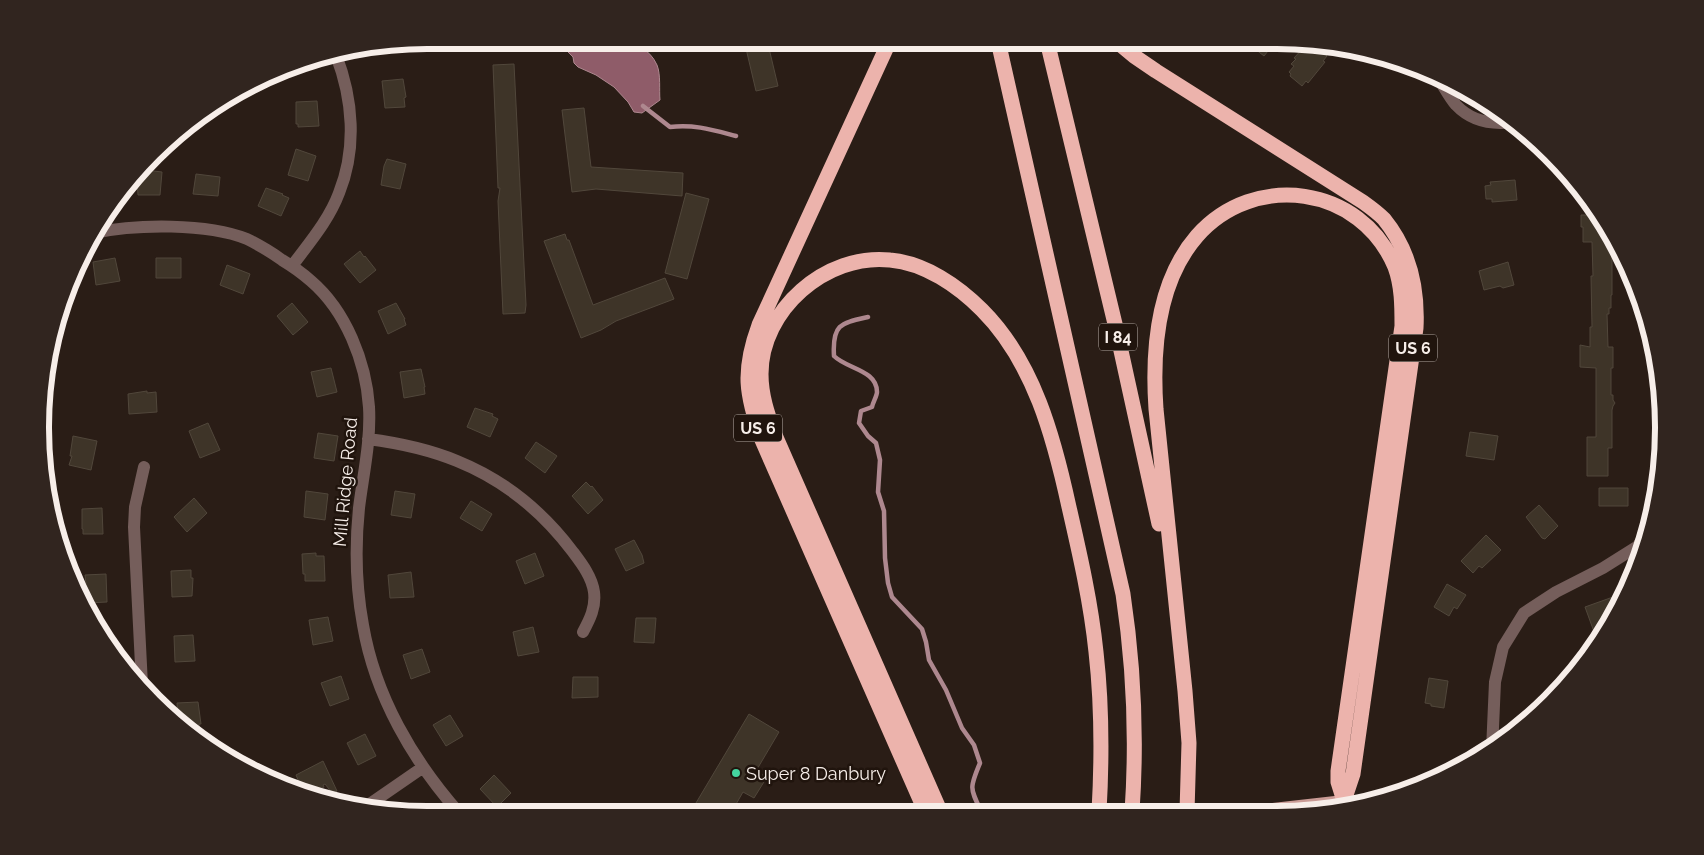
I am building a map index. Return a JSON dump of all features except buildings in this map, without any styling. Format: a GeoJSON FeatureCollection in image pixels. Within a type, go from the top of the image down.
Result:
{"type":"FeatureCollection","features":[{"type":"Feature","properties":{"kind":"highway","name":"US 6"},"geometry":{"type":"LineString","coordinates":[[886,49],[759,325],[750,348],[747,372],[754,418],[762,440],[923,806]]}},
{"type":"Feature","properties":{"kind":"highway"},"geometry":{"type":"LineString","coordinates":[[1000,49],[1122,594],[1134,698],[1135,762],[1132,806]]}},
{"type":"Feature","properties":{"kind":"highway","name":"I 84"},"geometry":{"type":"LineString","coordinates":[[1049,49],[1160,529],[1185,691],[1189,744],[1187,806]]}},
{"type":"Feature","properties":{"kind":"highway","name":"US 6"},"geometry":{"type":"LineString","coordinates":[[1126,49],[1156,71],[1363,202],[1383,218],[1398,240],[1408,262],[1415,285],[1417,305],[1416,328],[1353,774],[1344,800]]}},
{"type":"Feature","properties":{"kind":"highway"},"geometry":{"type":"LineString","coordinates":[[1178,636],[1155,383],[1157,338],[1167,293],[1185,252],[1197,236],[1212,222],[1231,209],[1250,200],[1272,195],[1294,195],[1315,198],[1335,204],[1354,215],[1372,229],[1385,248],[1395,267],[1401,287],[1402,306],[1402,326],[1338,771],[1338,782],[1342,800]]}},
{"type":"Feature","properties":{"kind":"highway"},"geometry":{"type":"LineString","coordinates":[[938,806],[775,435],[762,393],[761,373],[764,352],[771,331],[783,311],[796,294],[816,279],[839,267],[862,261],[889,260],[914,265],[937,275],[960,290],[982,310],[999,330],[1023,368],[1034,390],[1052,438],[1061,472],[1089,603],[1096,652],[1100,706],[1102,761],[1100,806]]}},
{"type":"Feature","properties":{"kind":"street"},"geometry":{"type":"LineString","coordinates":[[292,266],[316,235],[339,193],[351,147],[349,99],[345,77],[338,60]]}},
{"type":"Feature","properties":{"kind":"street"},"geometry":{"type":"LineString","coordinates":[[1445,88],[1456,106],[1480,122],[1503,124]]}},
{"type":"Feature","properties":{"kind":"street","name":"Mill Ridge Road"},"geometry":{"type":"LineString","coordinates":[[103,232],[142,228],[181,227],[217,231],[246,239],[292,266],[312,282],[330,302],[346,325],[354,343],[365,380],[369,407],[368,439],[359,510],[357,548],[358,587],[363,627],[372,664],[386,702],[400,731],[422,768],[453,806]]}},
{"type":"Feature","properties":{"kind":"street"},"geometry":{"type":"LineString","coordinates":[[368,439],[403,444],[431,451],[459,462],[489,477],[518,495],[542,514],[581,563],[591,580],[594,593],[594,607],[583,632]]}},
{"type":"Feature","properties":{"kind":"street"},"geometry":{"type":"LineString","coordinates":[[142,675],[134,527],[135,507],[144,467]]}},
{"type":"Feature","properties":{"kind":"street"},"geometry":{"type":"LineString","coordinates":[[1493,738],[1495,682],[1503,647],[1524,613],[1556,592],[1603,568],[1635,548]]}},
{"type":"Feature","properties":{"kind":"street"},"geometry":{"type":"LineString","coordinates":[[373,802],[422,768]]}},
{"type":"Feature","properties":{"kind":"shaded area"},"geometry":{"type":"Polygon","coordinates":[[[565,49],[643,49],[650,54],[657,65],[660,100],[642,113],[634,112],[628,102],[614,87],[596,75],[578,67],[574,63],[573,57],[565,49]]]}},
{"type":"Feature","properties":{"kind":"waterway"},"geometry":{"type":"LineString","coordinates":[[643,106],[670,127],[695,127],[736,136]]}},
{"type":"Feature","properties":{"kind":"waterway"},"geometry":{"type":"LineString","coordinates":[[868,317],[851,321],[840,327],[835,337],[834,356],[867,374],[876,385],[877,394],[872,407],[861,411],[859,423],[868,436],[876,443],[880,460],[878,492],[884,511],[885,558],[888,583],[892,597],[922,629],[929,660],[946,690],[962,728],[974,745],[980,763],[972,788],[979,806]]}},
{"type":"Feature","properties":{"kind":"place","name":"Super 8 Danbury"},"geometry":{"type":"Point","coordinates":[736,773]}}]}
